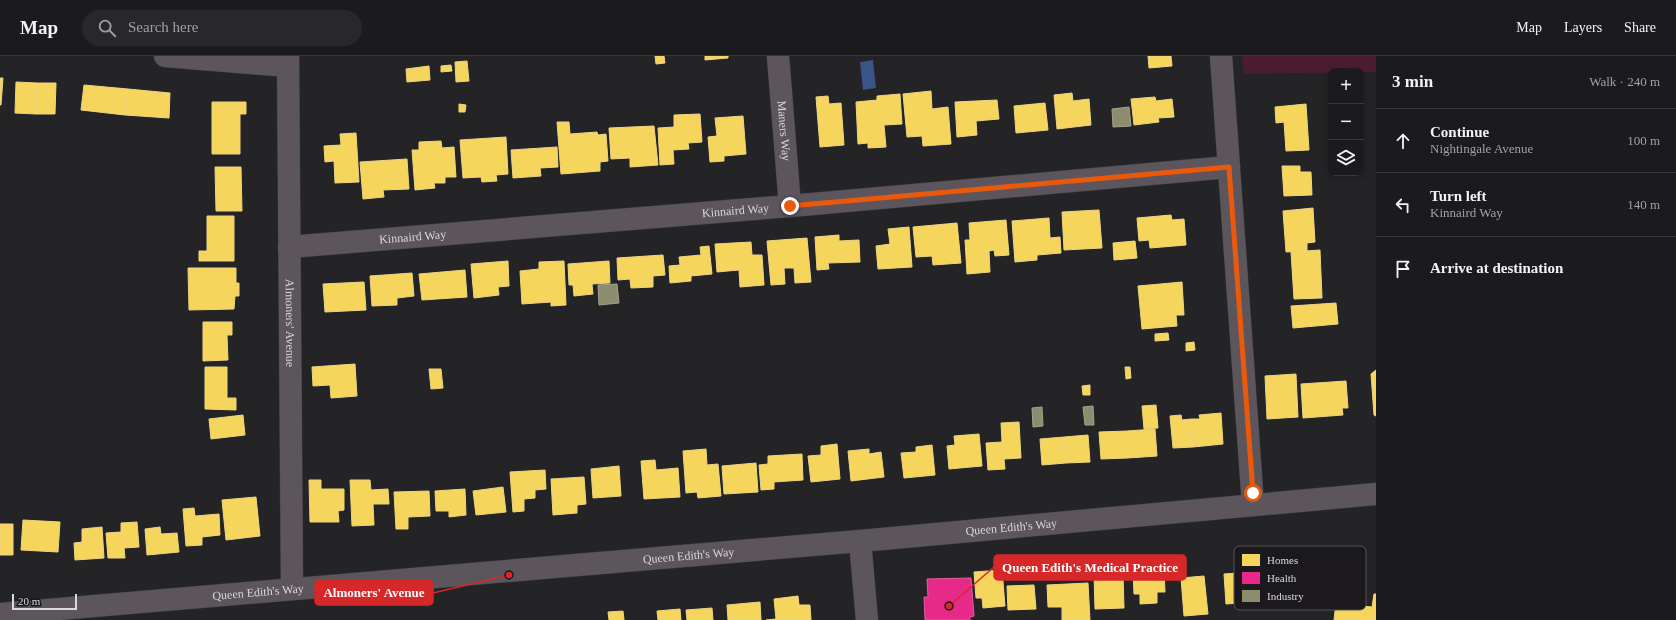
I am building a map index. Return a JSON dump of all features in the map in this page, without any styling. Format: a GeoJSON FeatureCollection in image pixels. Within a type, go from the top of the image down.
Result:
{"type":"FeatureCollection","features":[{"type":"Feature","properties":{"kind":"street"},"geometry":{"type":"LineString","coordinates":[[165,56],[288,61]]}},
{"type":"Feature","properties":{"kind":"street","name":"Maners Way"},"geometry":{"type":"LineString","coordinates":[[778,56],[790,206]]}},
{"type":"Feature","properties":{"kind":"street"},"geometry":{"type":"LineString","coordinates":[[1221,56],[1254,505]]}},
{"type":"Feature","properties":{"kind":"street","name":"Almoners' Avenue"},"geometry":{"type":"LineString","coordinates":[[288,61],[292,589]]}},
{"type":"Feature","properties":{"kind":"street","name":"Kinnaird Way"},"geometry":{"type":"LineString","coordinates":[[289,247],[790,206],[1229,167]]}},
{"type":"Feature","properties":{"kind":"street","name":"Queen Edith's Way"},"geometry":{"type":"LineString","coordinates":[[0,614],[860,541],[1376,494]]}},
{"type":"Feature","properties":{"kind":"street"},"geometry":{"type":"LineString","coordinates":[[860,541],[867,620]]}},
{"type":"Feature","properties":{"kind":"shaded area"},"geometry":{"type":"Polygon","coordinates":[[[1242,56],[1376,56],[1376,72],[1364,72],[1364,68],[1328,68],[1328,73],[1243,74],[1242,56]]]}},
{"type":"Feature","properties":{"kind":"water"},"geometry":{"type":"Polygon","coordinates":[[[873,60],[876,88],[863,90],[860,62],[873,60]]]}},
{"type":"Feature","properties":{"kind":"building: Homes"},"geometry":{"type":"Polygon","coordinates":[[[655,56],[664,56],[665,63],[656,64],[655,56]]]}},
{"type":"Feature","properties":{"kind":"building: Homes"},"geometry":{"type":"Polygon","coordinates":[[[705,56],[728,56],[728,58],[705,60],[705,56]]]}},
{"type":"Feature","properties":{"kind":"building: Homes"},"geometry":{"type":"Polygon","coordinates":[[[1148,56],[1171,56],[1172,66],[1149,68],[1148,56]]]}},
{"type":"Feature","properties":{"kind":"building: Homes"},"geometry":{"type":"Polygon","coordinates":[[[467,61],[469,81],[456,82],[455,62],[467,61]]]}},
{"type":"Feature","properties":{"kind":"building: Homes"},"geometry":{"type":"Polygon","coordinates":[[[451,65],[452,71],[441,72],[441,66],[451,65]]]}},
{"type":"Feature","properties":{"kind":"building: Homes"},"geometry":{"type":"Polygon","coordinates":[[[429,66],[430,80],[407,82],[406,69],[429,66]]]}},
{"type":"Feature","properties":{"kind":"building: Homes"},"geometry":{"type":"Polygon","coordinates":[[[0,78],[3,78],[1,105],[0,105],[0,78]]]}},
{"type":"Feature","properties":{"kind":"building: Homes"},"geometry":{"type":"Polygon","coordinates":[[[16,82],[37,83],[36,114],[15,113],[16,82]]]}},
{"type":"Feature","properties":{"kind":"building: Homes"},"geometry":{"type":"Polygon","coordinates":[[[37,83],[56,83],[55,114],[36,114],[37,83]]]}},
{"type":"Feature","properties":{"kind":"building: Homes"},"geometry":{"type":"Polygon","coordinates":[[[84,85],[128,89],[125,115],[81,110],[84,85]]]}},
{"type":"Feature","properties":{"kind":"building: Homes"},"geometry":{"type":"Polygon","coordinates":[[[128,89],[170,93],[169,118],[125,115],[128,89]]]}},
{"type":"Feature","properties":{"kind":"building: Homes"},"geometry":{"type":"Polygon","coordinates":[[[931,91],[932,109],[948,107],[951,144],[923,146],[922,136],[907,137],[903,94],[931,91]]]}},
{"type":"Feature","properties":{"kind":"building: Homes"},"geometry":{"type":"Polygon","coordinates":[[[1072,93],[1073,101],[1089,99],[1091,125],[1057,129],[1054,95],[1072,93]]]}},
{"type":"Feature","properties":{"kind":"building: Homes"},"geometry":{"type":"Polygon","coordinates":[[[900,94],[902,124],[884,125],[886,147],[868,148],[868,143],[858,144],[856,102],[877,100],[877,96],[900,94]]]}},
{"type":"Feature","properties":{"kind":"building: Homes"},"geometry":{"type":"Polygon","coordinates":[[[828,96],[829,104],[841,103],[844,145],[820,147],[816,97],[828,96]]]}},
{"type":"Feature","properties":{"kind":"building: Homes"},"geometry":{"type":"Polygon","coordinates":[[[1155,97],[1156,101],[1172,99],[1174,117],[1158,118],[1159,122],[1134,125],[1131,99],[1155,97]]]}},
{"type":"Feature","properties":{"kind":"building: Homes"},"geometry":{"type":"Polygon","coordinates":[[[997,100],[999,119],[976,121],[977,135],[957,137],[955,102],[997,100]]]}},
{"type":"Feature","properties":{"kind":"building: Homes"},"geometry":{"type":"Polygon","coordinates":[[[212,102],[246,102],[246,114],[240,114],[240,154],[212,154],[212,102]]]}},
{"type":"Feature","properties":{"kind":"building: Homes"},"geometry":{"type":"Polygon","coordinates":[[[1045,103],[1048,130],[1016,133],[1014,106],[1045,103]]]}},
{"type":"Feature","properties":{"kind":"building: Homes"},"geometry":{"type":"Polygon","coordinates":[[[459,104],[466,105],[465,112],[459,112],[459,104]]]}},
{"type":"Feature","properties":{"kind":"building: Homes"},"geometry":{"type":"Polygon","coordinates":[[[1306,104],[1309,150],[1286,151],[1284,122],[1276,123],[1275,107],[1306,104]]]}},
{"type":"Feature","properties":{"kind":"building: Homes"},"geometry":{"type":"Polygon","coordinates":[[[700,114],[702,142],[688,143],[689,149],[673,150],[674,164],[660,165],[658,128],[674,127],[674,115],[700,114]]]}},
{"type":"Feature","properties":{"kind":"building: Homes"},"geometry":{"type":"Polygon","coordinates":[[[743,116],[746,154],[724,156],[724,161],[710,162],[708,137],[717,136],[715,118],[743,116]]]}},
{"type":"Feature","properties":{"kind":"building: Homes"},"geometry":{"type":"Polygon","coordinates":[[[557,122],[569,122],[570,134],[597,132],[598,135],[606,134],[608,161],[600,162],[600,171],[561,174],[557,122]]]}},
{"type":"Feature","properties":{"kind":"building: Homes"},"geometry":{"type":"Polygon","coordinates":[[[654,126],[658,165],[630,167],[630,158],[611,159],[609,128],[654,126]]]}},
{"type":"Feature","properties":{"kind":"building: Homes"},"geometry":{"type":"Polygon","coordinates":[[[356,133],[359,182],[335,183],[334,161],[325,162],[324,146],[341,145],[340,134],[356,133]]]}},
{"type":"Feature","properties":{"kind":"building: Homes"},"geometry":{"type":"Polygon","coordinates":[[[506,137],[508,174],[496,175],[497,181],[482,182],[481,177],[463,178],[460,140],[506,137]]]}},
{"type":"Feature","properties":{"kind":"building: Homes"},"geometry":{"type":"Polygon","coordinates":[[[441,141],[442,148],[454,147],[456,177],[445,177],[445,183],[434,183],[435,188],[415,190],[412,150],[419,150],[419,142],[441,141]]]}},
{"type":"Feature","properties":{"kind":"building: Homes"},"geometry":{"type":"Polygon","coordinates":[[[557,147],[558,167],[540,168],[541,176],[513,178],[511,150],[557,147]]]}},
{"type":"Feature","properties":{"kind":"building: Homes"},"geometry":{"type":"Polygon","coordinates":[[[407,159],[409,189],[383,190],[384,197],[363,199],[360,162],[407,159]]]}},
{"type":"Feature","properties":{"kind":"building: Homes"},"geometry":{"type":"Polygon","coordinates":[[[1282,166],[1300,166],[1300,172],[1311,172],[1312,195],[1284,196],[1282,166]]]}},
{"type":"Feature","properties":{"kind":"building: Homes"},"geometry":{"type":"Polygon","coordinates":[[[215,167],[241,167],[242,211],[216,211],[215,167]]]}},
{"type":"Feature","properties":{"kind":"building: Homes"},"geometry":{"type":"Polygon","coordinates":[[[1313,208],[1315,242],[1307,243],[1307,251],[1286,252],[1283,211],[1313,208]]]}},
{"type":"Feature","properties":{"kind":"building: Homes"},"geometry":{"type":"Polygon","coordinates":[[[1099,210],[1102,248],[1064,250],[1062,212],[1099,210]]]}},
{"type":"Feature","properties":{"kind":"building: Homes"},"geometry":{"type":"Polygon","coordinates":[[[1171,215],[1172,220],[1184,219],[1186,245],[1150,248],[1149,240],[1139,241],[1137,218],[1171,215]]]}},
{"type":"Feature","properties":{"kind":"building: Homes"},"geometry":{"type":"Polygon","coordinates":[[[207,216],[234,216],[234,261],[199,261],[199,251],[207,251],[207,216]]]}},
{"type":"Feature","properties":{"kind":"building: Homes"},"geometry":{"type":"Polygon","coordinates":[[[1049,218],[1050,238],[1060,237],[1061,253],[1037,255],[1037,260],[1015,262],[1012,221],[1049,218]]]}},
{"type":"Feature","properties":{"kind":"building: Homes"},"geometry":{"type":"Polygon","coordinates":[[[1006,220],[1009,255],[995,256],[994,250],[989,251],[990,272],[967,274],[965,240],[970,240],[969,223],[1006,220]]]}},
{"type":"Feature","properties":{"kind":"building: Homes"},"geometry":{"type":"Polygon","coordinates":[[[957,223],[961,263],[933,265],[932,256],[916,257],[913,227],[957,223]]]}},
{"type":"Feature","properties":{"kind":"building: Homes"},"geometry":{"type":"Polygon","coordinates":[[[909,227],[912,267],[878,269],[876,246],[890,244],[888,229],[909,227]]]}},
{"type":"Feature","properties":{"kind":"building: Homes"},"geometry":{"type":"Polygon","coordinates":[[[839,235],[839,241],[859,240],[860,262],[828,263],[829,269],[817,270],[815,237],[839,235]]]}},
{"type":"Feature","properties":{"kind":"building: Homes"},"geometry":{"type":"Polygon","coordinates":[[[807,238],[811,282],[795,283],[794,268],[784,268],[785,284],[771,285],[767,241],[807,238]]]}},
{"type":"Feature","properties":{"kind":"building: Homes"},"geometry":{"type":"Polygon","coordinates":[[[1135,241],[1137,258],[1114,260],[1113,243],[1135,241]]]}},
{"type":"Feature","properties":{"kind":"building: Homes"},"geometry":{"type":"Polygon","coordinates":[[[751,242],[752,255],[762,255],[764,285],[740,287],[739,270],[717,272],[715,244],[751,242]]]}},
{"type":"Feature","properties":{"kind":"building: Homes"},"geometry":{"type":"Polygon","coordinates":[[[709,246],[712,274],[691,276],[691,281],[670,283],[669,266],[680,265],[679,257],[701,255],[700,247],[709,246]]]}},
{"type":"Feature","properties":{"kind":"building: Homes"},"geometry":{"type":"Polygon","coordinates":[[[1320,250],[1322,298],[1294,299],[1291,252],[1320,250]]]}},
{"type":"Feature","properties":{"kind":"building: Homes"},"geometry":{"type":"Polygon","coordinates":[[[663,255],[665,275],[653,276],[653,287],[631,288],[630,279],[618,280],[617,258],[663,255]]]}},
{"type":"Feature","properties":{"kind":"building: Homes"},"geometry":{"type":"Polygon","coordinates":[[[508,261],[509,286],[498,287],[499,295],[474,298],[471,264],[508,261]]]}},
{"type":"Feature","properties":{"kind":"building: Homes"},"geometry":{"type":"Polygon","coordinates":[[[564,261],[566,305],[551,306],[551,302],[522,304],[520,271],[539,269],[539,262],[564,261]]]}},
{"type":"Feature","properties":{"kind":"building: Homes"},"geometry":{"type":"Polygon","coordinates":[[[609,261],[610,283],[592,284],[593,294],[574,296],[573,285],[569,285],[568,264],[609,261]]]}},
{"type":"Feature","properties":{"kind":"building: Homes"},"geometry":{"type":"Polygon","coordinates":[[[188,268],[236,268],[236,283],[239,283],[239,296],[235,296],[234,309],[189,310],[188,268]]]}},
{"type":"Feature","properties":{"kind":"building: Homes"},"geometry":{"type":"Polygon","coordinates":[[[465,270],[467,297],[422,300],[419,274],[465,270]]]}},
{"type":"Feature","properties":{"kind":"building: Homes"},"geometry":{"type":"Polygon","coordinates":[[[412,273],[414,296],[397,298],[397,305],[372,306],[370,276],[412,273]]]}},
{"type":"Feature","properties":{"kind":"building: Homes"},"geometry":{"type":"Polygon","coordinates":[[[364,282],[366,310],[325,312],[323,284],[364,282]]]}},
{"type":"Feature","properties":{"kind":"building: Homes"},"geometry":{"type":"Polygon","coordinates":[[[1182,282],[1184,315],[1176,315],[1177,326],[1142,329],[1138,286],[1182,282]]]}},
{"type":"Feature","properties":{"kind":"building: Homes"},"geometry":{"type":"Polygon","coordinates":[[[1336,303],[1338,324],[1293,328],[1291,306],[1336,303]]]}},
{"type":"Feature","properties":{"kind":"building: Homes"},"geometry":{"type":"Polygon","coordinates":[[[203,322],[232,322],[232,335],[227,335],[228,360],[203,361],[203,322]]]}},
{"type":"Feature","properties":{"kind":"building: Homes"},"geometry":{"type":"Polygon","coordinates":[[[1168,333],[1169,340],[1155,341],[1155,334],[1168,333]]]}},
{"type":"Feature","properties":{"kind":"building: Homes"},"geometry":{"type":"Polygon","coordinates":[[[1194,342],[1195,350],[1186,351],[1186,343],[1194,342]]]}},
{"type":"Feature","properties":{"kind":"building: Homes"},"geometry":{"type":"Polygon","coordinates":[[[355,364],[357,396],[331,398],[330,385],[313,386],[312,367],[355,364]]]}},
{"type":"Feature","properties":{"kind":"building: Homes"},"geometry":{"type":"Polygon","coordinates":[[[205,367],[227,367],[227,398],[236,398],[236,410],[205,409],[205,367]]]}},
{"type":"Feature","properties":{"kind":"building: Homes"},"geometry":{"type":"Polygon","coordinates":[[[1125,367],[1130,367],[1131,378],[1126,379],[1125,367]]]}},
{"type":"Feature","properties":{"kind":"building: Homes"},"geometry":{"type":"Polygon","coordinates":[[[429,369],[441,369],[443,388],[431,389],[429,369]]]}},
{"type":"Feature","properties":{"kind":"building: Homes"},"geometry":{"type":"Polygon","coordinates":[[[1376,370],[1376,416],[1374,415],[1371,374],[1376,370]]]}},
{"type":"Feature","properties":{"kind":"building: Homes"},"geometry":{"type":"Polygon","coordinates":[[[1296,374],[1298,417],[1267,419],[1265,376],[1296,374]]]}},
{"type":"Feature","properties":{"kind":"building: Homes"},"geometry":{"type":"Polygon","coordinates":[[[1346,381],[1348,408],[1342,408],[1343,415],[1303,418],[1301,384],[1346,381]]]}},
{"type":"Feature","properties":{"kind":"building: Homes"},"geometry":{"type":"Polygon","coordinates":[[[1090,385],[1090,395],[1083,395],[1082,386],[1090,385]]]}},
{"type":"Feature","properties":{"kind":"building: Homes"},"geometry":{"type":"Polygon","coordinates":[[[1156,405],[1158,428],[1144,429],[1142,406],[1156,405]]]}},
{"type":"Feature","properties":{"kind":"building: Homes"},"geometry":{"type":"Polygon","coordinates":[[[1221,413],[1223,444],[1193,447],[1191,419],[1200,419],[1199,415],[1221,413]]]}},
{"type":"Feature","properties":{"kind":"building: Homes"},"geometry":{"type":"Polygon","coordinates":[[[243,415],[245,435],[211,439],[209,419],[243,415]]]}},
{"type":"Feature","properties":{"kind":"building: Homes"},"geometry":{"type":"Polygon","coordinates":[[[1181,415],[1182,420],[1191,419],[1193,447],[1173,448],[1170,416],[1181,415]]]}},
{"type":"Feature","properties":{"kind":"building: Homes"},"geometry":{"type":"Polygon","coordinates":[[[1019,422],[1021,458],[1004,459],[1005,469],[988,470],[986,443],[1002,442],[1001,423],[1019,422]]]}},
{"type":"Feature","properties":{"kind":"building: Homes"},"geometry":{"type":"Polygon","coordinates":[[[1155,429],[1157,456],[1128,458],[1127,431],[1155,429]]]}},
{"type":"Feature","properties":{"kind":"building: Homes"},"geometry":{"type":"Polygon","coordinates":[[[1127,431],[1128,458],[1101,459],[1099,432],[1127,431]]]}},
{"type":"Feature","properties":{"kind":"building: Homes"},"geometry":{"type":"Polygon","coordinates":[[[979,434],[982,466],[949,469],[947,446],[955,445],[954,436],[979,434]]]}},
{"type":"Feature","properties":{"kind":"building: Homes"},"geometry":{"type":"Polygon","coordinates":[[[1088,435],[1090,462],[1066,463],[1064,437],[1088,435]]]}},
{"type":"Feature","properties":{"kind":"building: Homes"},"geometry":{"type":"Polygon","coordinates":[[[1064,437],[1066,463],[1042,465],[1040,439],[1064,437]]]}},
{"type":"Feature","properties":{"kind":"building: Homes"},"geometry":{"type":"Polygon","coordinates":[[[837,444],[840,479],[811,482],[808,456],[821,455],[821,446],[837,444]]]}},
{"type":"Feature","properties":{"kind":"building: Homes"},"geometry":{"type":"Polygon","coordinates":[[[932,445],[935,475],[904,478],[901,453],[916,452],[916,447],[932,445]]]}},
{"type":"Feature","properties":{"kind":"building: Homes"},"geometry":{"type":"Polygon","coordinates":[[[706,449],[707,465],[718,464],[721,496],[698,498],[697,492],[686,493],[683,451],[706,449]]]}},
{"type":"Feature","properties":{"kind":"building: Homes"},"geometry":{"type":"Polygon","coordinates":[[[869,449],[869,454],[881,452],[884,477],[851,481],[848,451],[869,449]]]}},
{"type":"Feature","properties":{"kind":"building: Homes"},"geometry":{"type":"Polygon","coordinates":[[[802,454],[803,480],[774,482],[774,489],[761,490],[759,465],[768,464],[768,456],[802,454]]]}},
{"type":"Feature","properties":{"kind":"building: Homes"},"geometry":{"type":"Polygon","coordinates":[[[655,460],[656,470],[678,468],[680,497],[644,499],[641,461],[655,460]]]}},
{"type":"Feature","properties":{"kind":"building: Homes"},"geometry":{"type":"Polygon","coordinates":[[[756,463],[758,492],[724,494],[722,466],[756,463]]]}},
{"type":"Feature","properties":{"kind":"building: Homes"},"geometry":{"type":"Polygon","coordinates":[[[619,466],[621,496],[593,498],[591,469],[619,466]]]}},
{"type":"Feature","properties":{"kind":"building: Homes"},"geometry":{"type":"Polygon","coordinates":[[[545,470],[546,489],[535,490],[535,498],[524,499],[524,511],[513,512],[510,472],[545,470]]]}},
{"type":"Feature","properties":{"kind":"building: Homes"},"geometry":{"type":"Polygon","coordinates":[[[584,477],[586,504],[577,505],[577,513],[553,515],[551,479],[584,477]]]}},
{"type":"Feature","properties":{"kind":"building: Homes"},"geometry":{"type":"Polygon","coordinates":[[[309,480],[321,480],[321,489],[344,489],[344,510],[338,511],[339,522],[310,522],[309,480]]]}},
{"type":"Feature","properties":{"kind":"building: Homes"},"geometry":{"type":"Polygon","coordinates":[[[350,480],[370,480],[371,490],[388,489],[389,504],[373,504],[374,525],[352,526],[350,480]]]}},
{"type":"Feature","properties":{"kind":"building: Homes"},"geometry":{"type":"Polygon","coordinates":[[[503,487],[506,512],[476,515],[473,491],[503,487]]]}},
{"type":"Feature","properties":{"kind":"building: Homes"},"geometry":{"type":"Polygon","coordinates":[[[465,489],[466,515],[449,517],[449,511],[436,511],[435,491],[465,489]]]}},
{"type":"Feature","properties":{"kind":"building: Homes"},"geometry":{"type":"Polygon","coordinates":[[[429,491],[430,516],[408,517],[408,529],[396,529],[394,492],[429,491]]]}},
{"type":"Feature","properties":{"kind":"building: Homes"},"geometry":{"type":"Polygon","coordinates":[[[256,497],[260,536],[226,540],[222,500],[256,497]]]}},
{"type":"Feature","properties":{"kind":"building: Homes"},"geometry":{"type":"Polygon","coordinates":[[[194,508],[195,516],[219,514],[220,535],[202,537],[202,545],[186,546],[183,509],[194,508]]]}},
{"type":"Feature","properties":{"kind":"building: Homes"},"geometry":{"type":"Polygon","coordinates":[[[23,520],[60,522],[58,552],[21,550],[23,520]]]}},
{"type":"Feature","properties":{"kind":"building: Homes"},"geometry":{"type":"Polygon","coordinates":[[[137,522],[139,547],[124,548],[125,558],[108,558],[106,533],[121,532],[121,523],[137,522]]]}},
{"type":"Feature","properties":{"kind":"building: Homes"},"geometry":{"type":"Polygon","coordinates":[[[0,524],[13,524],[13,555],[0,555],[0,524]]]}},
{"type":"Feature","properties":{"kind":"building: Homes"},"geometry":{"type":"Polygon","coordinates":[[[102,527],[104,558],[75,560],[74,543],[82,542],[82,529],[102,527]]]}},
{"type":"Feature","properties":{"kind":"building: Homes"},"geometry":{"type":"Polygon","coordinates":[[[160,527],[161,534],[177,533],[179,552],[147,555],[145,529],[160,527]]]}},
{"type":"Feature","properties":{"kind":"building: Homes"},"geometry":{"type":"Polygon","coordinates":[[[1002,570],[1005,606],[983,608],[982,598],[976,598],[974,572],[1002,570]]]}},
{"type":"Feature","properties":{"kind":"building: Homes"},"geometry":{"type":"Polygon","coordinates":[[[1164,570],[1165,592],[1157,592],[1157,603],[1140,604],[1140,594],[1134,594],[1133,571],[1164,570]]]}},
{"type":"Feature","properties":{"kind":"building: Homes"},"geometry":{"type":"Polygon","coordinates":[[[1234,573],[1234,603],[1226,604],[1224,574],[1234,573]]]}},
{"type":"Feature","properties":{"kind":"building: Homes"},"geometry":{"type":"Polygon","coordinates":[[[1123,574],[1124,608],[1095,609],[1094,575],[1123,574]]]}},
{"type":"Feature","properties":{"kind":"building: Homes"},"geometry":{"type":"Polygon","coordinates":[[[1204,576],[1208,614],[1184,616],[1181,578],[1204,576]]]}},
{"type":"Feature","properties":{"kind":"building: Homes"},"geometry":{"type":"Polygon","coordinates":[[[1088,583],[1090,620],[1062,620],[1062,607],[1048,607],[1047,585],[1088,583]]]}},
{"type":"Feature","properties":{"kind":"building: Homes"},"geometry":{"type":"Polygon","coordinates":[[[1034,585],[1036,609],[1008,610],[1007,586],[1034,585]]]}},
{"type":"Feature","properties":{"kind":"building: Homes"},"geometry":{"type":"Polygon","coordinates":[[[1374,594],[1376,594],[1376,620],[1334,620],[1335,610],[1366,610],[1366,606],[1372,607],[1374,594]]]}},
{"type":"Feature","properties":{"kind":"building: Homes"},"geometry":{"type":"Polygon","coordinates":[[[798,596],[799,605],[810,605],[811,620],[766,620],[776,619],[774,599],[798,596]]]}},
{"type":"Feature","properties":{"kind":"building: Homes"},"geometry":{"type":"Polygon","coordinates":[[[760,602],[761,620],[728,620],[727,605],[760,602]]]}},
{"type":"Feature","properties":{"kind":"building: Homes"},"geometry":{"type":"Polygon","coordinates":[[[712,608],[713,620],[687,620],[686,610],[712,608]]]}},
{"type":"Feature","properties":{"kind":"building: Homes"},"geometry":{"type":"Polygon","coordinates":[[[680,609],[681,620],[658,620],[657,611],[680,609]]]}},
{"type":"Feature","properties":{"kind":"building: Homes"},"geometry":{"type":"Polygon","coordinates":[[[623,611],[624,620],[609,620],[608,612],[623,611]]]}},
{"type":"Feature","properties":{"kind":"building: Health"},"geometry":{"type":"Polygon","coordinates":[[[971,578],[974,616],[970,617],[970,620],[925,620],[924,597],[928,597],[927,579],[971,578]]]}},
{"type":"Feature","properties":{"kind":"building: Industry"},"geometry":{"type":"Polygon","coordinates":[[[1129,107],[1131,126],[1113,127],[1112,109],[1129,107]]]}},
{"type":"Feature","properties":{"kind":"building: Industry"},"geometry":{"type":"Polygon","coordinates":[[[617,284],[619,303],[599,305],[598,285],[617,284]]]}},
{"type":"Feature","properties":{"kind":"building: Industry"},"geometry":{"type":"Polygon","coordinates":[[[1093,406],[1094,425],[1085,425],[1083,407],[1093,406]]]}},
{"type":"Feature","properties":{"kind":"building: Industry"},"geometry":{"type":"Polygon","coordinates":[[[1042,407],[1043,426],[1033,427],[1032,408],[1042,407]]]}},
{"type":"Feature","properties":{"kind":"place","name":"Almoners' Avenue"},"geometry":{"type":"Point","coordinates":[509,575]}},
{"type":"Feature","properties":{"kind":"place","name":"Queen Edith's Medical Practice"},"geometry":{"type":"Point","coordinates":[949,606]}},
{"type":"Feature","properties":{"kind":"route"},"geometry":{"type":"LineString","coordinates":[[790,206],[1229,167],[1253,493]]}}]}
